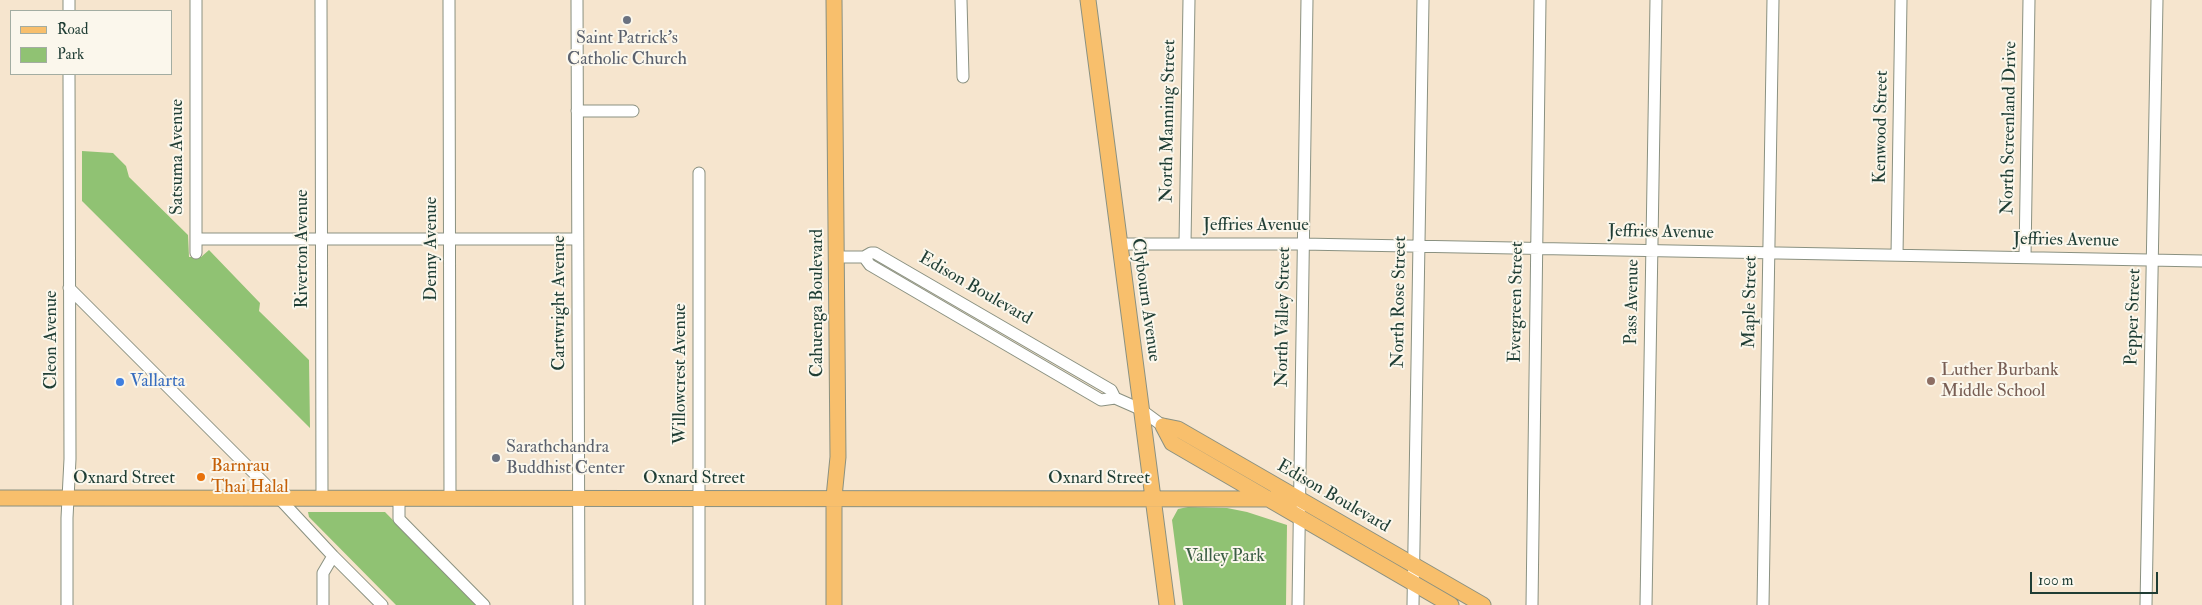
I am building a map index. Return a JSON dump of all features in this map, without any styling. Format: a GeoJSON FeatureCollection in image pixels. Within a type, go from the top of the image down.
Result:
{"type":"FeatureCollection","features":[{"type":"Feature","properties":{"kind":"main road","name":"Cahuenga Boulevard"},"geometry":{"type":"LineString","coordinates":[[834,0],[838,457],[834,497],[834,605]]}},
{"type":"Feature","properties":{"kind":"main road","name":"Clybourn Avenue"},"geometry":{"type":"LineString","coordinates":[[1088,0],[1167,605]]}},
{"type":"Feature","properties":{"kind":"main road","name":"Edison Boulevard"},"geometry":{"type":"LineString","coordinates":[[1163,426],[1178,429],[1483,605]]}},
{"type":"Feature","properties":{"kind":"main road","name":"Edison Boulevard"},"geometry":{"type":"LineString","coordinates":[[1163,426],[1172,442],[1450,605]]}},
{"type":"Feature","properties":{"kind":"main road","name":"Oxnard Street"},"geometry":{"type":"LineString","coordinates":[[0,498],[834,497],[1299,499]]}},
{"type":"Feature","properties":{"kind":"street","name":"Satsuma Avenue"},"geometry":{"type":"LineString","coordinates":[[196,0],[196,253]]}},
{"type":"Feature","properties":{"kind":"street","name":"Riverton Avenue"},"geometry":{"type":"LineString","coordinates":[[321,0],[322,498]]}},
{"type":"Feature","properties":{"kind":"street","name":"Denny Avenue"},"geometry":{"type":"LineString","coordinates":[[449,0],[450,498]]}},
{"type":"Feature","properties":{"kind":"street","name":"Cartwright Avenue"},"geometry":{"type":"LineString","coordinates":[[577,0],[579,605]]}},
{"type":"Feature","properties":{"kind":"street"},"geometry":{"type":"LineString","coordinates":[[961,0],[963,76]]}},
{"type":"Feature","properties":{"kind":"street","name":"North Manning Street"},"geometry":{"type":"LineString","coordinates":[[1185,243],[1189,0]]}},
{"type":"Feature","properties":{"kind":"street","name":"North Valley Street"},"geometry":{"type":"LineString","coordinates":[[1298,605],[1307,0]]}},
{"type":"Feature","properties":{"kind":"street","name":"North Rose Street"},"geometry":{"type":"LineString","coordinates":[[1413,605],[1422,0]]}},
{"type":"Feature","properties":{"kind":"street","name":"Evergreen Street"},"geometry":{"type":"LineString","coordinates":[[1532,605],[1535,249],[1540,0]]}},
{"type":"Feature","properties":{"kind":"street","name":"Pass Avenue"},"geometry":{"type":"LineString","coordinates":[[1646,605],[1656,0]]}},
{"type":"Feature","properties":{"kind":"street","name":"Maple Street"},"geometry":{"type":"LineString","coordinates":[[1763,605],[1773,0]]}},
{"type":"Feature","properties":{"kind":"street","name":"Kenwood Street"},"geometry":{"type":"LineString","coordinates":[[1897,255],[1902,0]]}},
{"type":"Feature","properties":{"kind":"street","name":"North Screenland Drive"},"geometry":{"type":"LineString","coordinates":[[2026,257],[2029,0]]}},
{"type":"Feature","properties":{"kind":"street","name":"Pepper Street"},"geometry":{"type":"LineString","coordinates":[[2146,605],[2157,0]]}},
{"type":"Feature","properties":{"kind":"street","name":"Cleon Avenue"},"geometry":{"type":"LineString","coordinates":[[66,605],[70,460],[69,75]]}},
{"type":"Feature","properties":{"kind":"street"},"geometry":{"type":"LineString","coordinates":[[577,111],[633,111]]}},
{"type":"Feature","properties":{"kind":"street","name":"Willowcrest Avenue"},"geometry":{"type":"LineString","coordinates":[[699,174],[699,605]]}},
{"type":"Feature","properties":{"kind":"street"},"geometry":{"type":"LineString","coordinates":[[196,239],[577,239]]}},
{"type":"Feature","properties":{"kind":"street","name":"Jeffries Avenue"},"geometry":{"type":"LineString","coordinates":[[1119,244],[1302,244],[2202,260]]}},
{"type":"Feature","properties":{"kind":"street","name":"Edison Boulevard"},"geometry":{"type":"LineString","coordinates":[[836,257],[864,257],[870,265],[1101,400],[1114,398],[1140,409],[1163,426]]}},
{"type":"Feature","properties":{"kind":"street"},"geometry":{"type":"LineString","coordinates":[[69,288],[278,497],[382,605]]}},
{"type":"Feature","properties":{"kind":"street"},"geometry":{"type":"LineString","coordinates":[[399,498],[399,519],[484,605]]}},
{"type":"Feature","properties":{"kind":"street"},"geometry":{"type":"LineString","coordinates":[[323,605],[323,573],[333,556]]}},
{"type":"Feature","properties":{"kind":"green space"},"geometry":{"type":"Polygon","coordinates":[[[82,151],[113,153],[126,166],[129,177],[188,235],[189,257],[201,257],[209,250],[260,303],[259,311],[309,360],[310,428],[82,201],[82,151]]]}},
{"type":"Feature","properties":{"kind":"green space","name":"Valley Park"},"geometry":{"type":"Polygon","coordinates":[[[1188,507],[1227,508],[1247,512],[1287,525],[1286,605],[1183,605],[1172,520],[1178,509],[1188,507]]]}},
{"type":"Feature","properties":{"kind":"green space"},"geometry":{"type":"Polygon","coordinates":[[[308,512],[385,512],[476,605],[396,605],[309,517],[308,512]]]}},
{"type":"Feature","properties":{"kind":"place","name":"Saint Patrick's Catholic Church"},"geometry":{"type":"Point","coordinates":[627,20]}},
{"type":"Feature","properties":{"kind":"place","name":"Luther Burbank Middle School"},"geometry":{"type":"Point","coordinates":[1931,381]}},
{"type":"Feature","properties":{"kind":"place","name":"Vallarta"},"geometry":{"type":"Point","coordinates":[120,382]}},
{"type":"Feature","properties":{"kind":"place","name":"Sarathchandra Buddhist Center"},"geometry":{"type":"Point","coordinates":[496,458]}},
{"type":"Feature","properties":{"kind":"place","name":"Barnrau Thai Halal"},"geometry":{"type":"Point","coordinates":[201,477]}}]}
